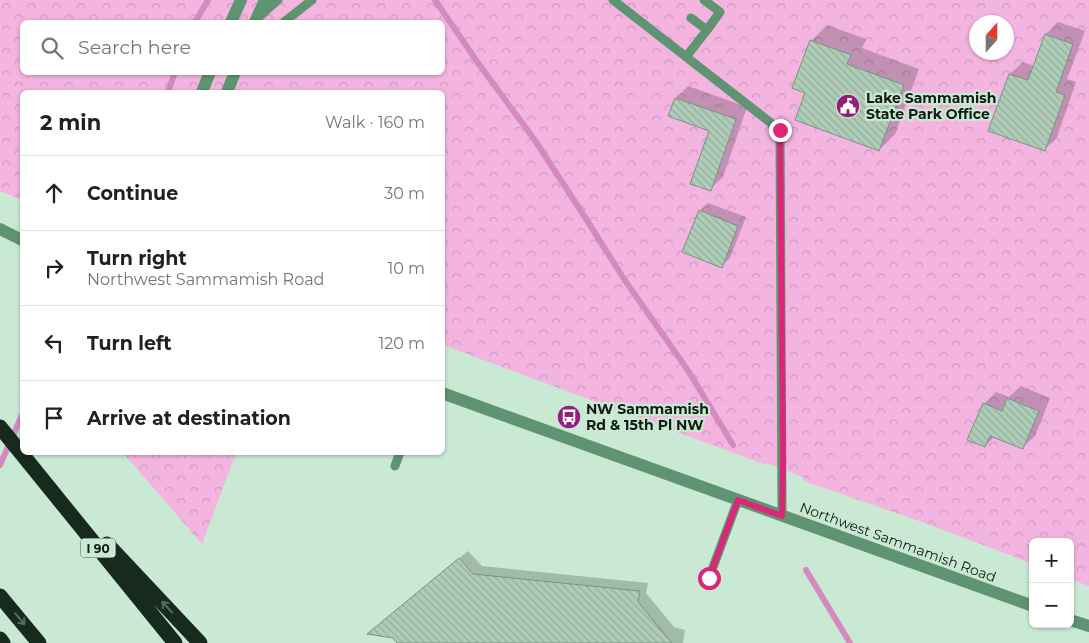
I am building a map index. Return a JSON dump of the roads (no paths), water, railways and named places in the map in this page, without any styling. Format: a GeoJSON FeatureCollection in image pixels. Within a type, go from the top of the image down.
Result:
{"type":"FeatureCollection","features":[{"type":"Feature","properties":{"kind":"highway","name":"I 90"},"geometry":{"type":"LineString","coordinates":[[0,427],[20,451]]}},
{"type":"Feature","properties":{"kind":"highway","name":"I 90"},"geometry":{"type":"LineString","coordinates":[[23,455],[175,643]]}},
{"type":"Feature","properties":{"kind":"highway"},"geometry":{"type":"LineString","coordinates":[[24,455],[200,643]]}},
{"type":"Feature","properties":{"kind":"highway"},"geometry":{"type":"LineString","coordinates":[[0,596],[39,643]]}},
{"type":"Feature","properties":{"kind":"highway"},"geometry":{"type":"LineString","coordinates":[[0,640],[3,643]]}},
{"type":"Feature","properties":{"kind":"street"},"geometry":{"type":"LineString","coordinates":[[232,20],[241,0]]}},
{"type":"Feature","properties":{"kind":"street"},"geometry":{"type":"LineString","coordinates":[[256,20],[265,0]]}},
{"type":"Feature","properties":{"kind":"street"},"geometry":{"type":"LineString","coordinates":[[203,90],[209,75]]}},
{"type":"Feature","properties":{"kind":"street"},"geometry":{"type":"LineString","coordinates":[[228,90],[234,75]]}},
{"type":"Feature","properties":{"kind":"street"},"geometry":{"type":"LineString","coordinates":[[0,229],[20,239]]}},
{"type":"Feature","properties":{"kind":"street","name":"Northwest Sammamish Road"},"geometry":{"type":"LineString","coordinates":[[445,394],[1029,605]]}},
{"type":"Feature","properties":{"kind":"street"},"geometry":{"type":"LineString","coordinates":[[1074,621],[1089,626]]}},
{"type":"Feature","properties":{"kind":"lane"},"geometry":{"type":"LineString","coordinates":[[257,20],[278,0]]}},
{"type":"Feature","properties":{"kind":"lane"},"geometry":{"type":"LineString","coordinates":[[287,20],[312,0]]}},
{"type":"Feature","properties":{"kind":"lane"},"geometry":{"type":"LineString","coordinates":[[613,0],[780,130],[782,516]]}},
{"type":"Feature","properties":{"kind":"lane"},"geometry":{"type":"LineString","coordinates":[[686,57],[720,12],[704,0]]}},
{"type":"Feature","properties":{"kind":"lane"},"geometry":{"type":"LineString","coordinates":[[691,18],[707,30]]}},
{"type":"Feature","properties":{"kind":"lane"},"geometry":{"type":"LineString","coordinates":[[395,466],[399,455]]}},
{"type":"Feature","properties":{"kind":"lane"},"geometry":{"type":"LineString","coordinates":[[709,578],[738,500]]}},
{"type":"Feature","properties":{"kind":"waterway"},"geometry":{"type":"LineString","coordinates":[[196,20],[208,0]]}},
{"type":"Feature","properties":{"kind":"waterway"},"geometry":{"type":"LineString","coordinates":[[435,0],[478,63],[534,139],[624,279],[689,372],[733,445]]}},
{"type":"Feature","properties":{"kind":"waterway"},"geometry":{"type":"LineString","coordinates":[[169,90],[174,75]]}},
{"type":"Feature","properties":{"kind":"waterway"},"geometry":{"type":"LineString","coordinates":[[0,465],[20,420]]}},
{"type":"Feature","properties":{"kind":"waterway"},"geometry":{"type":"LineString","coordinates":[[806,570],[850,643]]}},
{"type":"Feature","properties":{"kind":"place","name":"Lake Sammamish State Park Office"},"geometry":{"type":"Point","coordinates":[848,106]}},
{"type":"Feature","properties":{"kind":"place","name":"NW Sammamish Rd & 15th Pl NW"},"geometry":{"type":"Point","coordinates":[569,417]}}]}
